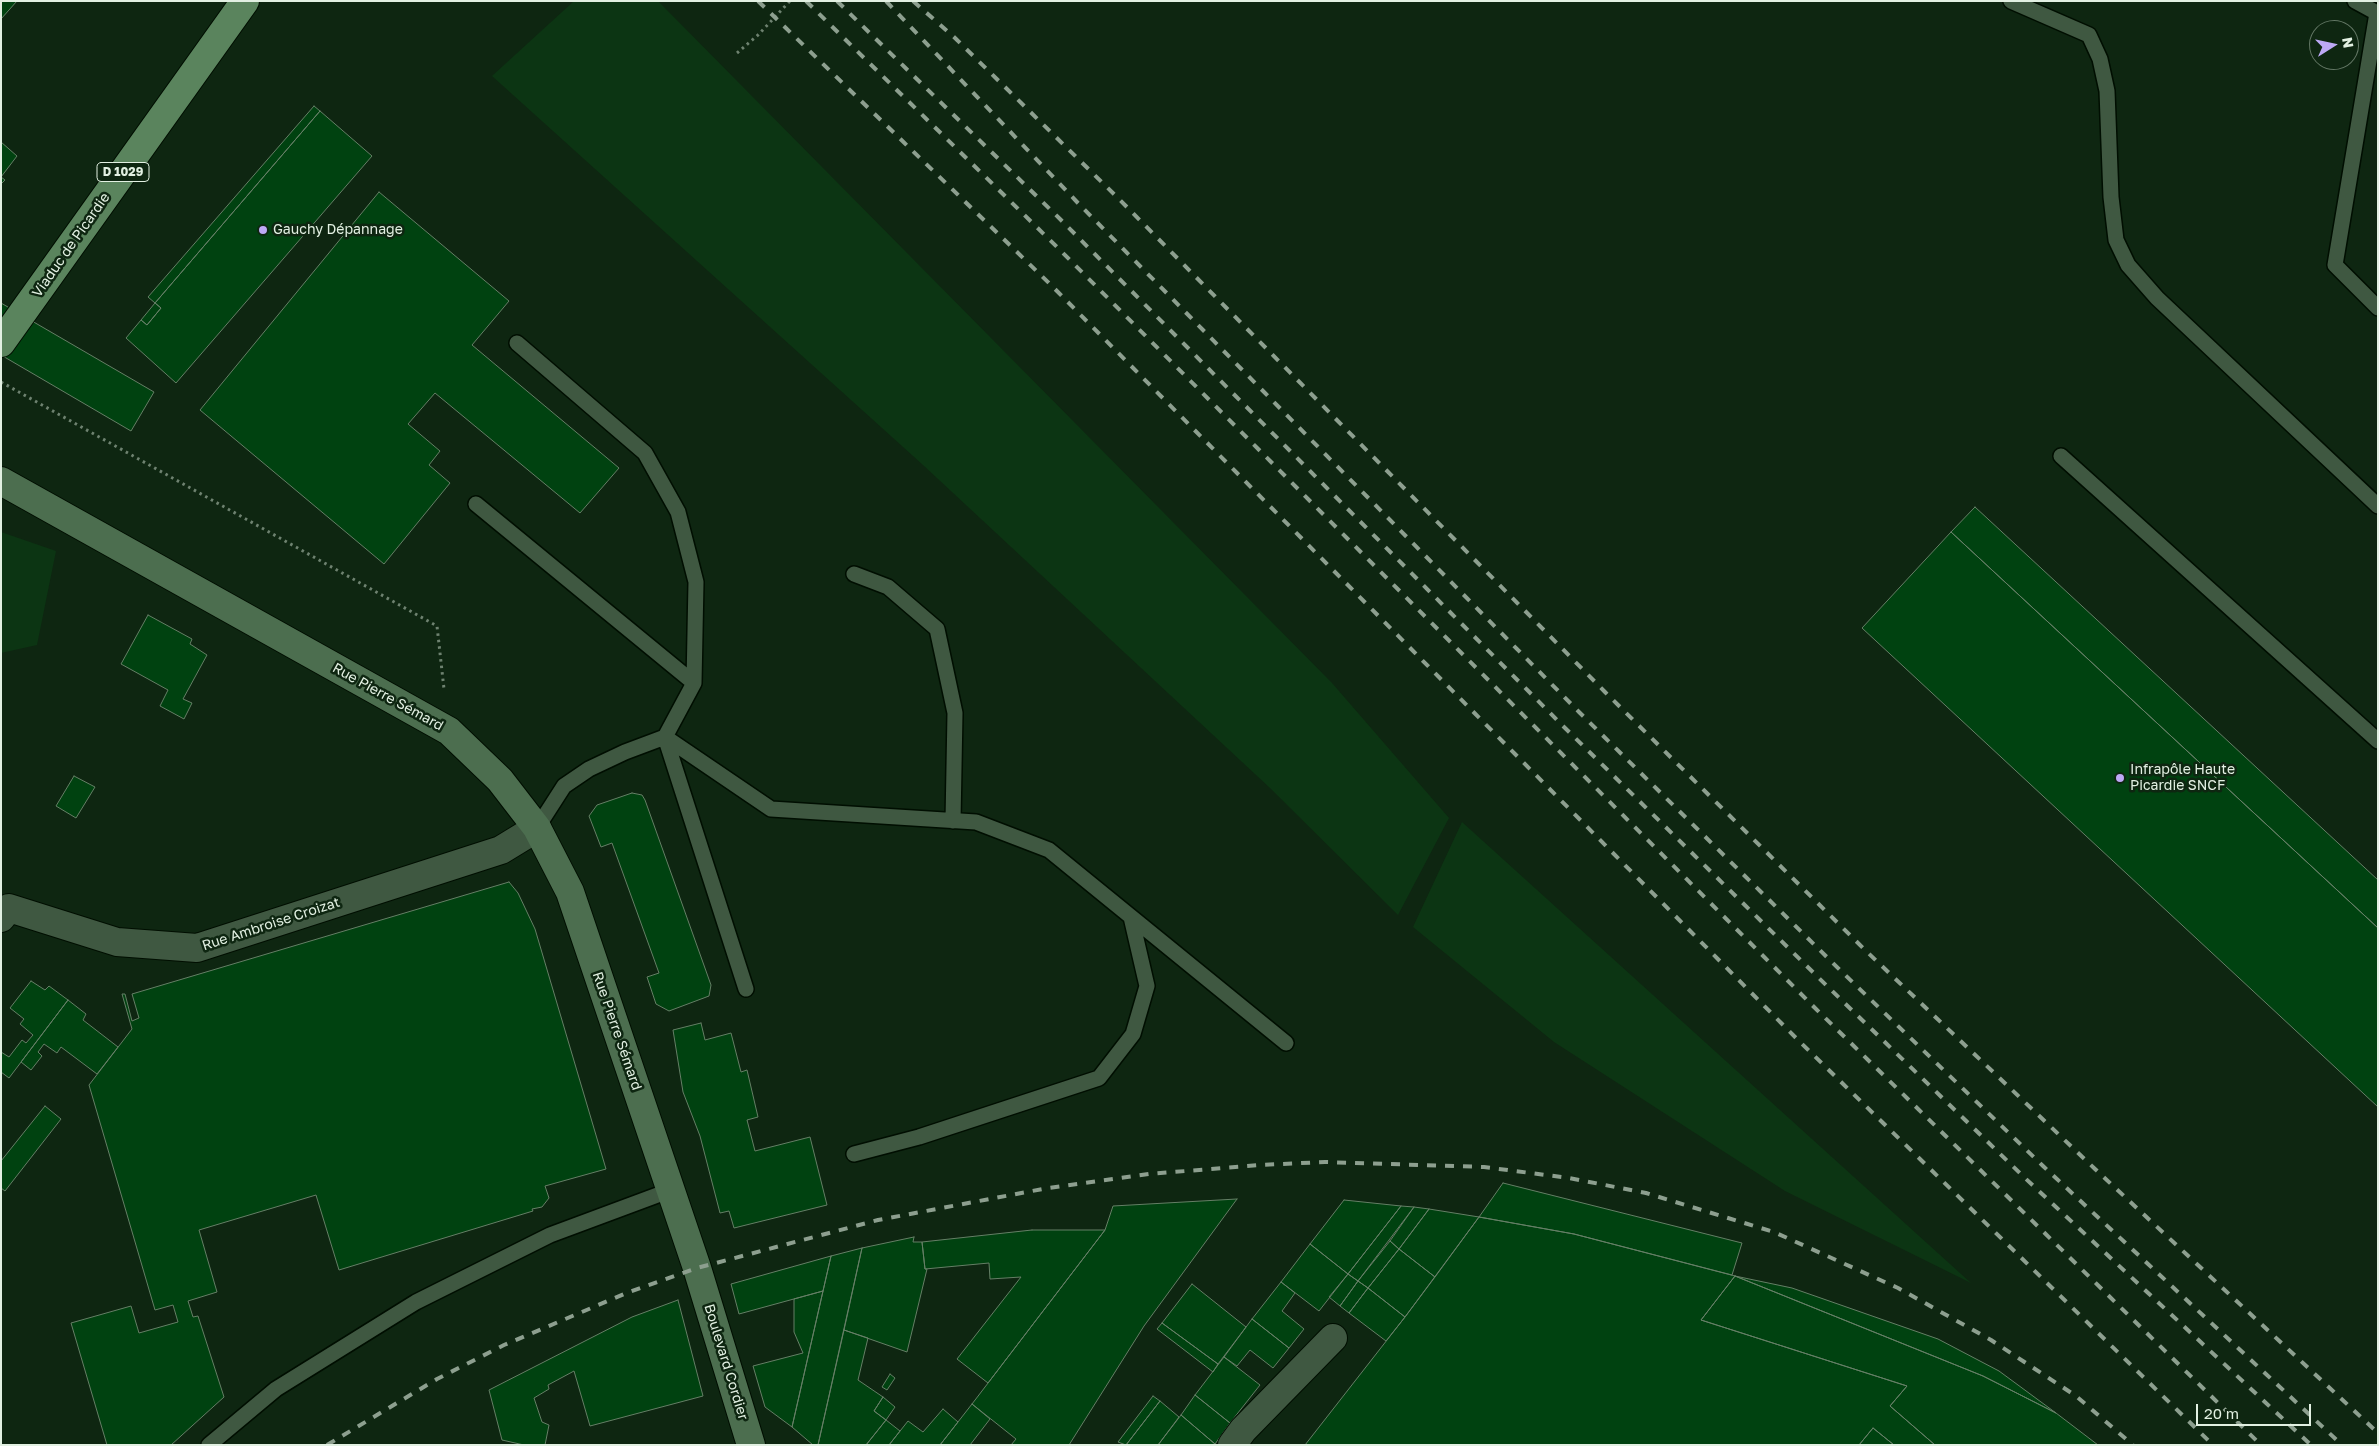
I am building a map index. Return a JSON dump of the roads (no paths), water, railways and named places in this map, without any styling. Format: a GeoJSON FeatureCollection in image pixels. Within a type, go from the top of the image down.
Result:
{"type":"FeatureCollection","features":[{"type":"Feature","properties":{"kind":"main road","name":"Viaduc de Picardie"},"geometry":{"type":"LineString","coordinates":[[1,343],[245,1]]}},
{"type":"Feature","properties":{"kind":"main road","name":"Rue Pierre Sémard"},"geometry":{"type":"LineString","coordinates":[[1,481],[450,731],[500,780],[537,828],[570,892],[700,1280]]}},
{"type":"Feature","properties":{"kind":"main road","name":"Boulevard Cordier"},"geometry":{"type":"LineString","coordinates":[[700,1280],[751,1445]]}},
{"type":"Feature","properties":{"kind":"street","name":"Rue Ambroise Croizat"},"geometry":{"type":"LineString","coordinates":[[4,910],[117,942],[197,948],[501,850],[537,828]]}},
{"type":"Feature","properties":{"kind":"street"},"geometry":{"type":"LineString","coordinates":[[1232,1445],[1243,1430],[1333,1338]]}},
{"type":"Feature","properties":{"kind":"lane"},"geometry":{"type":"LineString","coordinates":[[2010,1],[2089,35],[2100,59],[2107,91],[2111,197],[2116,240],[2128,265],[2156,298],[2378,506]]}},
{"type":"Feature","properties":{"kind":"lane"},"geometry":{"type":"LineString","coordinates":[[2355,1],[2377,13],[2335,265],[2378,308]]}},
{"type":"Feature","properties":{"kind":"lane"},"geometry":{"type":"LineString","coordinates":[[517,343],[644,453],[678,512],[696,582],[694,683],[665,737],[625,752],[589,769],[564,786],[537,828]]}},
{"type":"Feature","properties":{"kind":"lane"},"geometry":{"type":"LineString","coordinates":[[2061,456],[2378,741]]}},
{"type":"Feature","properties":{"kind":"lane"},"geometry":{"type":"LineString","coordinates":[[476,504],[694,683]]}},
{"type":"Feature","properties":{"kind":"lane"},"geometry":{"type":"LineString","coordinates":[[854,574],[888,587],[937,629],[955,713],[953,821]]}},
{"type":"Feature","properties":{"kind":"lane"},"geometry":{"type":"LineString","coordinates":[[665,737],[771,809],[976,822],[1049,850],[1286,1043]]}},
{"type":"Feature","properties":{"kind":"lane"},"geometry":{"type":"LineString","coordinates":[[665,737],[746,989]]}},
{"type":"Feature","properties":{"kind":"lane"},"geometry":{"type":"LineString","coordinates":[[854,1154],[919,1137],[1099,1078],[1133,1034],[1147,986],[1132,917]]}},
{"type":"Feature","properties":{"kind":"lane"},"geometry":{"type":"LineString","coordinates":[[209,1445],[276,1389],[416,1302],[550,1235],[671,1190]]}},
{"type":"Feature","properties":{"kind":"railway"},"geometry":{"type":"LineString","coordinates":[[758,1],[1051,285],[1796,1038],[2213,1445]]}},
{"type":"Feature","properties":{"kind":"railway"},"geometry":{"type":"LineString","coordinates":[[806,1],[1058,248],[1814,1007],[2261,1445]]}},
{"type":"Feature","properties":{"kind":"railway"},"geometry":{"type":"LineString","coordinates":[[837,1],[1060,219],[1562,725],[1827,986],[2026,1179],[2311,1445]]}},
{"type":"Feature","properties":{"kind":"railway"},"geometry":{"type":"LineString","coordinates":[[886,1],[1077,202],[1579,712],[1842,972],[2043,1166],[2342,1445]]}},
{"type":"Feature","properties":{"kind":"railway"},"geometry":{"type":"LineString","coordinates":[[913,1],[954,37],[1120,200],[1605,692],[1864,949],[2095,1169],[2378,1433]]}},
{"type":"Feature","properties":{"kind":"railway"},"geometry":{"type":"LineString","coordinates":[[327,1445],[437,1379],[504,1345],[629,1292],[697,1268],[878,1220],[1048,1188],[1149,1174],[1325,1162],[1484,1167],[1569,1178],[1646,1193],[1774,1232],[1898,1288],[1991,1340],[2076,1396],[2133,1445]]}},
{"type":"Feature","properties":{"kind":"place","name":"Gauchy Dépannage"},"geometry":{"type":"Point","coordinates":[263,230]}},
{"type":"Feature","properties":{"kind":"place","name":"Infrapôle Haute Picardie SNCF"},"geometry":{"type":"Point","coordinates":[2120,778]}}]}
